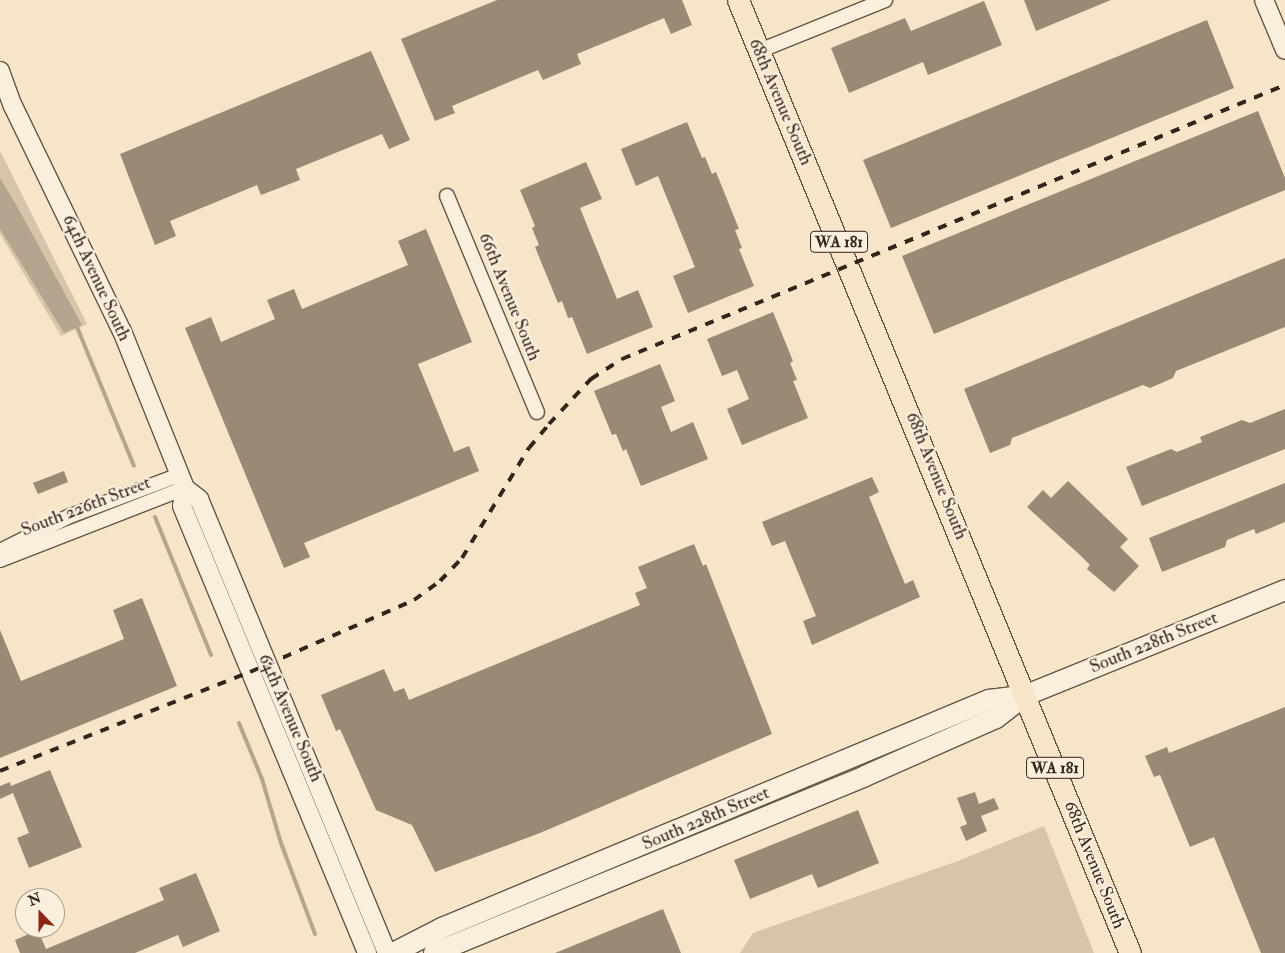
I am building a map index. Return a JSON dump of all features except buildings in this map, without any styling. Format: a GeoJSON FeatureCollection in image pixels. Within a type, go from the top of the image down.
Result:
{"type":"FeatureCollection","features":[{"type":"Feature","properties":{"kind":"main road","name":"68th Avenue South"},"geometry":{"type":"LineString","coordinates":[[738,0],[1130,953]]}},
{"type":"Feature","properties":{"kind":"main road","name":"South 228th Street"},"geometry":{"type":"LineString","coordinates":[[392,953],[442,928],[989,700],[1024,696],[1285,590]]}},
{"type":"Feature","properties":{"kind":"main road","name":"South 228th Street"},"geometry":{"type":"LineString","coordinates":[[434,953],[934,746],[996,718],[1024,696]]}},
{"type":"Feature","properties":{"kind":"street"},"geometry":{"type":"LineString","coordinates":[[759,51],[885,0]]}},
{"type":"Feature","properties":{"kind":"street"},"geometry":{"type":"LineString","coordinates":[[1264,0],[1285,50]]}},
{"type":"Feature","properties":{"kind":"street","name":"64th Avenue South"},"geometry":{"type":"LineString","coordinates":[[0,71],[13,106],[122,331],[182,481],[199,499],[387,953]]}},
{"type":"Feature","properties":{"kind":"street","name":"66th Avenue South"},"geometry":{"type":"LineString","coordinates":[[447,196],[537,412]]}},
{"type":"Feature","properties":{"kind":"street","name":"64th Avenue South"},"geometry":{"type":"LineString","coordinates":[[182,481],[182,506],[367,953]]}},
{"type":"Feature","properties":{"kind":"street","name":"South 226th Street"},"geometry":{"type":"LineString","coordinates":[[0,551],[70,516],[182,481]]}},
{"type":"Feature","properties":{"kind":"street","name":"South 226th Street"},"geometry":{"type":"LineString","coordinates":[[0,560],[182,481]]}},
{"type":"Feature","properties":{"kind":"shaded area"},"geometry":{"type":"Polygon","coordinates":[[[0,151],[87,324],[61,336],[0,234],[0,151]]]}},
{"type":"Feature","properties":{"kind":"shaded area"},"geometry":{"type":"Polygon","coordinates":[[[0,178],[82,325],[64,333],[0,229],[0,178]]]}},
{"type":"Feature","properties":{"kind":"shaded area"},"geometry":{"type":"Polygon","coordinates":[[[1044,826],[1094,953],[740,953],[753,933],[958,861],[1044,826]]]}},
{"type":"Feature","properties":{"kind":"waterway"},"geometry":{"type":"LineString","coordinates":[[77,327],[134,466]]}},
{"type":"Feature","properties":{"kind":"waterway"},"geometry":{"type":"LineString","coordinates":[[155,517],[211,655]]}},
{"type":"Feature","properties":{"kind":"waterway"},"geometry":{"type":"LineString","coordinates":[[239,723],[262,779],[281,843],[315,934]]}},
{"type":"Feature","properties":{"kind":"railway"},"geometry":{"type":"LineString","coordinates":[[0,771],[250,672],[414,600],[440,581],[462,558],[529,448],[549,424],[591,379],[622,359],[1285,85]]}}]}
